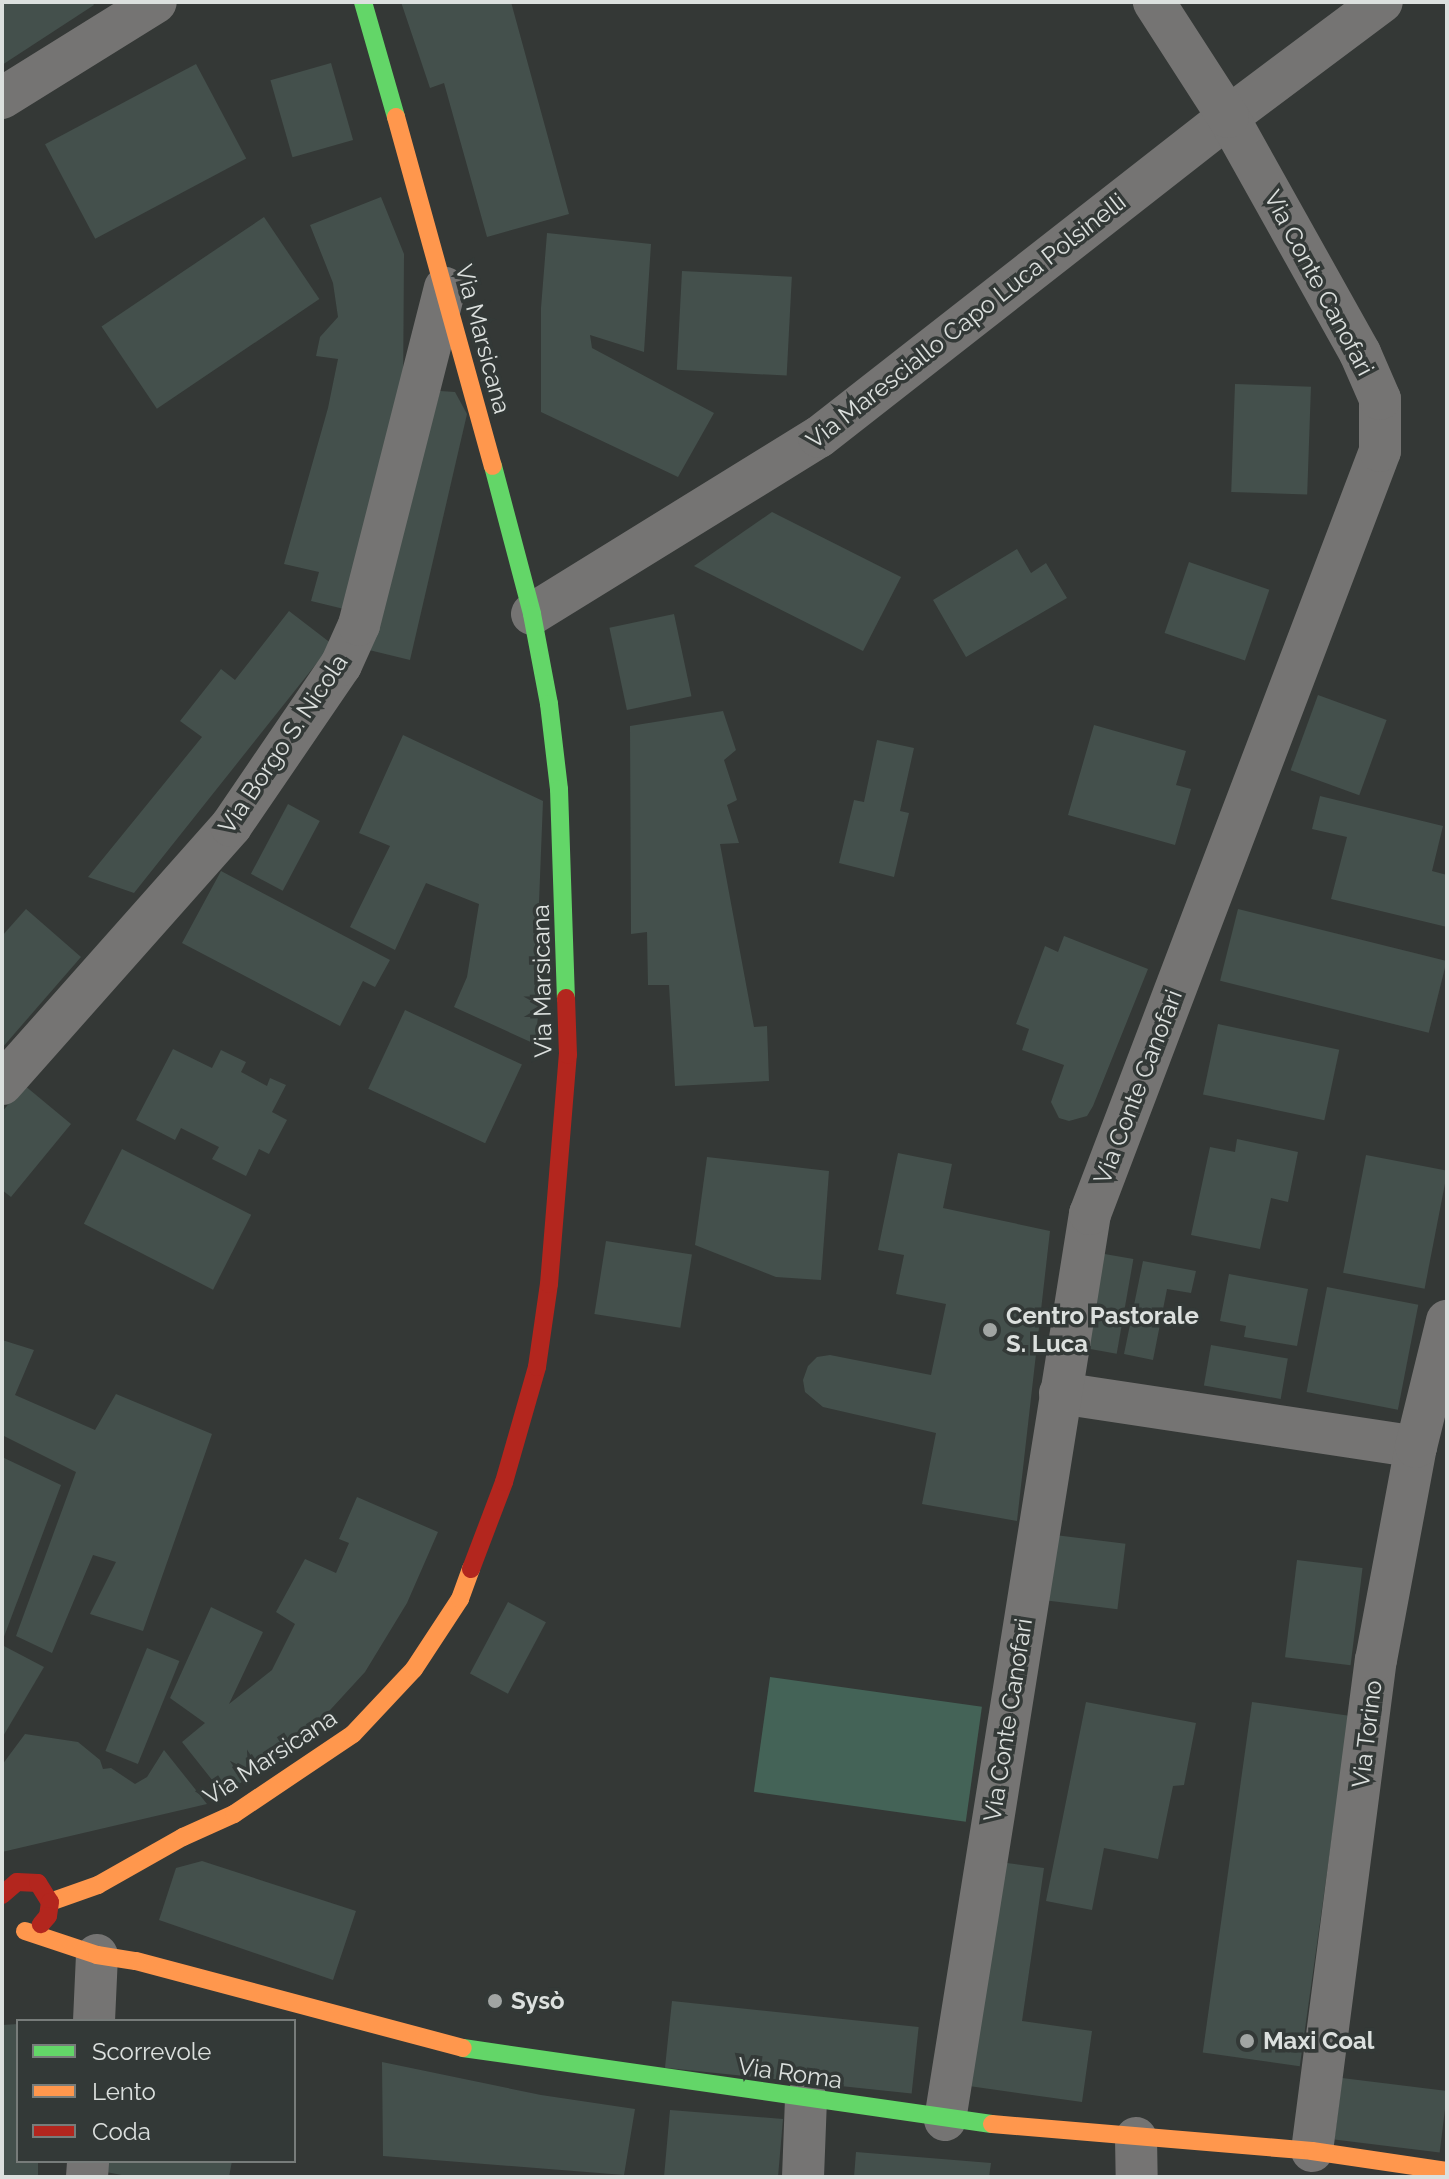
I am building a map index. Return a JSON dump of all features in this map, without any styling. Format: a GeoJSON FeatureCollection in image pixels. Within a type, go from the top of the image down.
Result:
{"type":"FeatureCollection","features":[{"type":"Feature","properties":{"kind":"main road","name":"Via Marsicana"},"geometry":{"type":"LineString","coordinates":[[50,1902],[98,1885],[183,1837],[234,1814],[353,1734],[414,1669],[460,1599],[522,1424],[537,1367],[549,1284],[568,1055],[559,789],[549,704],[532,614],[445,288],[363,2]]}},
{"type":"Feature","properties":{"kind":"main road","name":"Via Marsicana"},"geometry":{"type":"LineString","coordinates":[[100,1863],[183,1837]]}},
{"type":"Feature","properties":{"kind":"main road"},"geometry":{"type":"LineString","coordinates":[[5,1888],[58,1874]]}},
{"type":"Feature","properties":{"kind":"main road"},"geometry":{"type":"LineString","coordinates":[[31,1881],[43,1888],[50,1902],[73,1917]]}},
{"type":"Feature","properties":{"kind":"main road"},"geometry":{"type":"LineString","coordinates":[[94,1906],[98,1885]]}},
{"type":"Feature","properties":{"kind":"main road","name":"Via Roma"},"geometry":{"type":"LineString","coordinates":[[50,1902],[44,1922],[18,1928],[113,1948],[483,2053],[945,2120],[1136,2158],[1312,2151],[1447,2171]]}},
{"type":"Feature","properties":{"kind":"street"},"geometry":{"type":"LineString","coordinates":[[2,98],[156,2]]}},
{"type":"Feature","properties":{"kind":"street","name":"Via Conte Canofari"},"geometry":{"type":"LineString","coordinates":[[945,2120],[1090,1214],[1380,451],[1380,399],[1360,353],[1228,117],[1154,2]]}},
{"type":"Feature","properties":{"kind":"street","name":"Via Maresciallo Capo Luca Polsinelli"},"geometry":{"type":"LineString","coordinates":[[532,614],[819,437],[1228,117],[1382,2]]}},
{"type":"Feature","properties":{"kind":"street","name":"Via Borgo S. Nicola"},"geometry":{"type":"LineString","coordinates":[[2,1084],[231,826],[341,665],[359,625],[445,288]]}},
{"type":"Feature","properties":{"kind":"street","name":"Via Torino"},"geometry":{"type":"LineString","coordinates":[[1312,2151],[1376,1660],[1416,1447],[1447,1321]]}},
{"type":"Feature","properties":{"kind":"street"},"geometry":{"type":"LineString","coordinates":[[1060,1393],[1416,1447]]}},
{"type":"Feature","properties":{"kind":"street"},"geometry":{"type":"LineString","coordinates":[[95,2019],[113,1948]]}},
{"type":"Feature","properties":{"kind":"street"},"geometry":{"type":"LineString","coordinates":[[803,2177],[806,2099]]}},
{"type":"Feature","properties":{"kind":"green space"},"geometry":{"type":"Polygon","coordinates":[[[770,1677],[982,1707],[966,1822],[754,1792],[770,1677]]]}},
{"type":"Feature","properties":{"kind":"building"},"geometry":{"type":"Polygon","coordinates":[[[2,2],[92,2],[94,5],[2,65],[2,2]]]}},
{"type":"Feature","properties":{"kind":"building"},"geometry":{"type":"Polygon","coordinates":[[[401,2],[511,2],[569,214],[487,237],[444,83],[430,88],[401,2]]]}},
{"type":"Feature","properties":{"kind":"building"},"geometry":{"type":"Polygon","coordinates":[[[331,63],[353,140],[292,157],[270,80],[331,63]]]}},
{"type":"Feature","properties":{"kind":"building"},"geometry":{"type":"Polygon","coordinates":[[[196,64],[246,158],[95,239],[45,144],[196,64]]]}},
{"type":"Feature","properties":{"kind":"building"},"geometry":{"type":"Polygon","coordinates":[[[381,197],[404,254],[403,397],[344,609],[311,601],[319,572],[284,564],[328,408],[338,359],[316,356],[320,337],[338,317],[333,283],[310,225],[381,197]]]}},
{"type":"Feature","properties":{"kind":"building"},"geometry":{"type":"Polygon","coordinates":[[[264,217],[319,299],[157,409],[102,327],[264,217]]]}},
{"type":"Feature","properties":{"kind":"building"},"geometry":{"type":"Polygon","coordinates":[[[547,233],[651,244],[644,352],[590,335],[592,348],[714,413],[678,477],[541,412],[541,308],[547,233]]]}},
{"type":"Feature","properties":{"kind":"building"},"geometry":{"type":"Polygon","coordinates":[[[682,271],[792,277],[787,376],[677,370],[682,271]]]}},
{"type":"Feature","properties":{"kind":"building"},"geometry":{"type":"Polygon","coordinates":[[[1235,384],[1311,387],[1307,495],[1231,492],[1235,384]]]}},
{"type":"Feature","properties":{"kind":"building"},"geometry":{"type":"Polygon","coordinates":[[[440,391],[455,392],[467,414],[410,660],[369,650],[440,391]]]}},
{"type":"Feature","properties":{"kind":"building"},"geometry":{"type":"Polygon","coordinates":[[[772,512],[901,577],[863,651],[694,566],[772,512]]]}},
{"type":"Feature","properties":{"kind":"building"},"geometry":{"type":"Polygon","coordinates":[[[1017,549],[1031,573],[1046,563],[1067,598],[966,657],[933,600],[1017,549]]]}},
{"type":"Feature","properties":{"kind":"building"},"geometry":{"type":"Polygon","coordinates":[[[1189,562],[1269,590],[1245,661],[1165,633],[1189,562]]]}},
{"type":"Feature","properties":{"kind":"building"},"geometry":{"type":"Polygon","coordinates":[[[289,611],[332,644],[134,893],[88,877],[202,737],[180,721],[221,669],[235,680],[289,611]]]}},
{"type":"Feature","properties":{"kind":"building"},"geometry":{"type":"Polygon","coordinates":[[[674,614],[691,696],[627,710],[609,628],[674,614]]]}},
{"type":"Feature","properties":{"kind":"building"},"geometry":{"type":"Polygon","coordinates":[[[1318,695],[1387,720],[1359,795],[1291,770],[1318,695]]]}},
{"type":"Feature","properties":{"kind":"building"},"geometry":{"type":"Polygon","coordinates":[[[723,711],[736,750],[724,760],[737,800],[727,805],[739,843],[720,844],[754,1027],[767,1026],[769,1081],[675,1086],[669,985],[648,985],[647,932],[631,934],[630,726],[723,711]]]}},
{"type":"Feature","properties":{"kind":"building"},"geometry":{"type":"Polygon","coordinates":[[[1094,725],[1186,751],[1176,785],[1191,789],[1175,845],[1068,815],[1094,725]]]}},
{"type":"Feature","properties":{"kind":"building"},"geometry":{"type":"Polygon","coordinates":[[[403,735],[543,801],[538,928],[547,932],[535,1044],[454,1007],[467,977],[479,904],[426,883],[395,950],[350,927],[390,846],[359,833],[403,735]]]}},
{"type":"Feature","properties":{"kind":"building"},"geometry":{"type":"Polygon","coordinates":[[[877,740],[914,748],[900,811],[909,813],[894,877],[839,863],[854,800],[864,802],[877,740]]]}},
{"type":"Feature","properties":{"kind":"building"},"geometry":{"type":"Polygon","coordinates":[[[1320,796],[1443,826],[1432,871],[1447,875],[1447,927],[1331,899],[1347,837],[1312,829],[1320,796]]]}},
{"type":"Feature","properties":{"kind":"building"},"geometry":{"type":"Polygon","coordinates":[[[288,804],[320,821],[283,891],[251,874],[288,804]]]}},
{"type":"Feature","properties":{"kind":"building"},"geometry":{"type":"Polygon","coordinates":[[[221,871],[390,960],[375,987],[363,981],[340,1026],[182,943],[221,871]]]}},
{"type":"Feature","properties":{"kind":"building"},"geometry":{"type":"Polygon","coordinates":[[[26,909],[81,957],[2,1048],[2,936],[26,909]]]}},
{"type":"Feature","properties":{"kind":"building"},"geometry":{"type":"Polygon","coordinates":[[[1238,909],[1447,961],[1429,1033],[1220,981],[1238,909]]]}},
{"type":"Feature","properties":{"kind":"building"},"geometry":{"type":"Polygon","coordinates":[[[1064,936],[1148,969],[1093,1106],[1087,1116],[1069,1121],[1059,1118],[1051,1102],[1064,1065],[1022,1050],[1029,1029],[1016,1024],[1045,946],[1058,952],[1064,936]]]}},
{"type":"Feature","properties":{"kind":"building"},"geometry":{"type":"Polygon","coordinates":[[[405,1010],[522,1065],[485,1143],[368,1089],[405,1010]]]}},
{"type":"Feature","properties":{"kind":"building"},"geometry":{"type":"Polygon","coordinates":[[[1218,1024],[1339,1050],[1324,1120],[1203,1094],[1218,1024]]]}},
{"type":"Feature","properties":{"kind":"building"},"geometry":{"type":"Polygon","coordinates":[[[173,1049],[212,1068],[221,1050],[246,1062],[241,1072],[267,1086],[270,1078],[286,1085],[272,1112],[287,1120],[269,1154],[259,1149],[246,1176],[212,1159],[219,1147],[181,1128],[175,1140],[136,1120],[173,1049]]]}},
{"type":"Feature","properties":{"kind":"building"},"geometry":{"type":"Polygon","coordinates":[[[24,1085],[71,1124],[11,1197],[2,1190],[2,1112],[24,1085]]]}},
{"type":"Feature","properties":{"kind":"building"},"geometry":{"type":"Polygon","coordinates":[[[1237,1139],[1298,1152],[1288,1202],[1271,1198],[1260,1249],[1191,1235],[1210,1147],[1235,1152],[1237,1139]]]}},
{"type":"Feature","properties":{"kind":"building"},"geometry":{"type":"Polygon","coordinates":[[[122,1149],[251,1215],[213,1290],[84,1224],[122,1149]]]}},
{"type":"Feature","properties":{"kind":"building","name":"Centro Pastorale S. Luca"},"geometry":{"type":"Polygon","coordinates":[[[898,1153],[952,1164],[943,1208],[1050,1231],[1017,1521],[922,1504],[936,1433],[823,1407],[805,1392],[803,1380],[808,1366],[817,1357],[830,1355],[931,1375],[946,1304],[896,1294],[904,1255],[878,1250],[898,1153]]]}},
{"type":"Feature","properties":{"kind":"building"},"geometry":{"type":"Polygon","coordinates":[[[1366,1155],[1447,1171],[1425,1289],[1343,1273],[1366,1155]]]}},
{"type":"Feature","properties":{"kind":"building"},"geometry":{"type":"Polygon","coordinates":[[[707,1157],[829,1171],[821,1280],[776,1277],[695,1245],[707,1157]]]}},
{"type":"Feature","properties":{"kind":"building"},"geometry":{"type":"Polygon","coordinates":[[[606,1241],[692,1255],[680,1328],[594,1314],[606,1241]]]}},
{"type":"Feature","properties":{"kind":"building"},"geometry":{"type":"Polygon","coordinates":[[[1093,1252],[1133,1259],[1117,1354],[1076,1347],[1093,1252]]]}},
{"type":"Feature","properties":{"kind":"building"},"geometry":{"type":"Polygon","coordinates":[[[1143,1261],[1196,1271],[1191,1293],[1167,1289],[1153,1360],[1124,1354],[1143,1261]]]}},
{"type":"Feature","properties":{"kind":"building"},"geometry":{"type":"Polygon","coordinates":[[[1229,1274],[1308,1289],[1297,1346],[1244,1337],[1246,1326],[1220,1321],[1229,1274]]]}},
{"type":"Feature","properties":{"kind":"building"},"geometry":{"type":"Polygon","coordinates":[[[1327,1287],[1418,1305],[1398,1410],[1307,1392],[1327,1287]]]}},
{"type":"Feature","properties":{"kind":"building"},"geometry":{"type":"Polygon","coordinates":[[[2,1340],[34,1350],[15,1395],[95,1430],[116,1394],[212,1434],[143,1631],[90,1614],[116,1562],[93,1555],[52,1653],[16,1636],[76,1472],[2,1435],[2,1340]]]}},
{"type":"Feature","properties":{"kind":"building"},"geometry":{"type":"Polygon","coordinates":[[[1211,1345],[1288,1359],[1281,1399],[1204,1385],[1211,1345]]]}},
{"type":"Feature","properties":{"kind":"building"},"geometry":{"type":"Polygon","coordinates":[[[2,1457],[61,1485],[2,1642],[2,1457]]]}},
{"type":"Feature","properties":{"kind":"building"},"geometry":{"type":"Polygon","coordinates":[[[357,1497],[438,1532],[407,1603],[365,1672],[309,1733],[224,1795],[182,1742],[205,1723],[170,1698],[211,1607],[263,1632],[229,1704],[272,1670],[295,1624],[276,1612],[305,1559],[336,1573],[349,1543],[339,1539],[357,1497]]]}},
{"type":"Feature","properties":{"kind":"building"},"geometry":{"type":"Polygon","coordinates":[[[1055,1535],[1125,1544],[1117,1609],[1047,1601],[1055,1535]]]}},
{"type":"Feature","properties":{"kind":"building"},"geometry":{"type":"Polygon","coordinates":[[[1297,1560],[1363,1568],[1351,1665],[1285,1657],[1297,1560]]]}},
{"type":"Feature","properties":{"kind":"building"},"geometry":{"type":"Polygon","coordinates":[[[508,1602],[546,1622],[508,1694],[470,1674],[508,1602]]]}},
{"type":"Feature","properties":{"kind":"building"},"geometry":{"type":"Polygon","coordinates":[[[2,1645],[44,1667],[2,1738],[2,1645]]]}},
{"type":"Feature","properties":{"kind":"building"},"geometry":{"type":"Polygon","coordinates":[[[147,1648],[179,1661],[138,1764],[105,1751],[147,1648]]]}},
{"type":"Feature","properties":{"kind":"building"},"geometry":{"type":"Polygon","coordinates":[[[1086,1702],[1196,1723],[1184,1785],[1173,1786],[1158,1859],[1104,1848],[1092,1910],[1046,1901],[1086,1702]]]}},
{"type":"Feature","properties":{"kind":"building"},"geometry":{"type":"Polygon","coordinates":[[[1252,1702],[1349,1716],[1300,2066],[1203,2053],[1252,1702]]]}},
{"type":"Feature","properties":{"kind":"building"},"geometry":{"type":"Polygon","coordinates":[[[25,1734],[78,1742],[100,1760],[103,1769],[111,1768],[135,1784],[147,1777],[164,1750],[207,1804],[2,1852],[2,1765],[25,1734]]]}},
{"type":"Feature","properties":{"kind":"building"},"geometry":{"type":"Polygon","coordinates":[[[202,1861],[356,1911],[333,1980],[159,1920],[176,1868],[202,1861]]]}},
{"type":"Feature","properties":{"kind":"building"},"geometry":{"type":"Polygon","coordinates":[[[1000,1862],[1044,1868],[1022,2021],[1092,2031],[1082,2102],[969,2086],[1000,1862]]]}},
{"type":"Feature","properties":{"kind":"building"},"geometry":{"type":"Polygon","coordinates":[[[672,2001],[919,2027],[912,2094],[665,2068],[672,2001]]]}},
{"type":"Feature","properties":{"kind":"building"},"geometry":{"type":"Polygon","coordinates":[[[16,2024],[16,2163],[38,2163],[38,2177],[2,2177],[2,2025],[16,2024]]]}},
{"type":"Feature","properties":{"kind":"building"},"geometry":{"type":"Polygon","coordinates":[[[382,2062],[541,2095],[635,2109],[624,2175],[383,2156],[382,2062]]]}},
{"type":"Feature","properties":{"kind":"building"},"geometry":{"type":"Polygon","coordinates":[[[1342,2078],[1447,2091],[1440,2152],[1334,2140],[1342,2078]]]}},
{"type":"Feature","properties":{"kind":"building"},"geometry":{"type":"Polygon","coordinates":[[[670,2110],[783,2119],[778,2177],[664,2177],[670,2110]]]}},
{"type":"Feature","properties":{"kind":"building"},"geometry":{"type":"Polygon","coordinates":[[[856,2152],[991,2163],[989,2177],[854,2177],[856,2152]]]}},
{"type":"Feature","properties":{"kind":"building"},"geometry":{"type":"Polygon","coordinates":[[[108,2163],[232,2163],[229,2177],[132,2177],[106,2172],[108,2163]]]}},
{"type":"Feature","properties":{"kind":"traffic: fast"},"geometry":{"type":"LineString","coordinates":[[363,2],[396,117]]}},
{"type":"Feature","properties":{"kind":"traffic: fast"},"geometry":{"type":"LineString","coordinates":[[493,466],[532,614],[549,704],[559,789],[566,998]]}},
{"type":"Feature","properties":{"kind":"traffic: fast"},"geometry":{"type":"LineString","coordinates":[[463,2048],[992,2124]]}},
{"type":"Feature","properties":{"kind":"traffic: slow"},"geometry":{"type":"LineString","coordinates":[[396,117],[493,466]]}},
{"type":"Feature","properties":{"kind":"traffic: slow"},"geometry":{"type":"LineString","coordinates":[[50,1902],[98,1885],[183,1837],[234,1814],[353,1734],[414,1669],[460,1599],[471,1569]]}},
{"type":"Feature","properties":{"kind":"traffic: slow"},"geometry":{"type":"LineString","coordinates":[[25,1931],[97,1955],[136,1961],[463,2048]]}},
{"type":"Feature","properties":{"kind":"traffic: slow"},"geometry":{"type":"LineString","coordinates":[[992,2124],[1312,2151],[1447,2171]]}},
{"type":"Feature","properties":{"kind":"traffic: jam"},"geometry":{"type":"LineString","coordinates":[[471,1569],[504,1482],[537,1367],[549,1284],[568,1055],[566,998]]}},
{"type":"Feature","properties":{"kind":"traffic: jam"},"geometry":{"type":"LineString","coordinates":[[2,1895],[17,1882],[38,1883],[50,1902],[48,1916],[41,1924]]}},
{"type":"Feature","properties":{"kind":"place","name":"Centro Pastorale S. Luca"},"geometry":{"type":"Point","coordinates":[990,1330]}},
{"type":"Feature","properties":{"kind":"place","name":"Sysò"},"geometry":{"type":"Point","coordinates":[495,2001]}},
{"type":"Feature","properties":{"kind":"place","name":"Maxi Coal"},"geometry":{"type":"Point","coordinates":[1247,2041]}}]}
